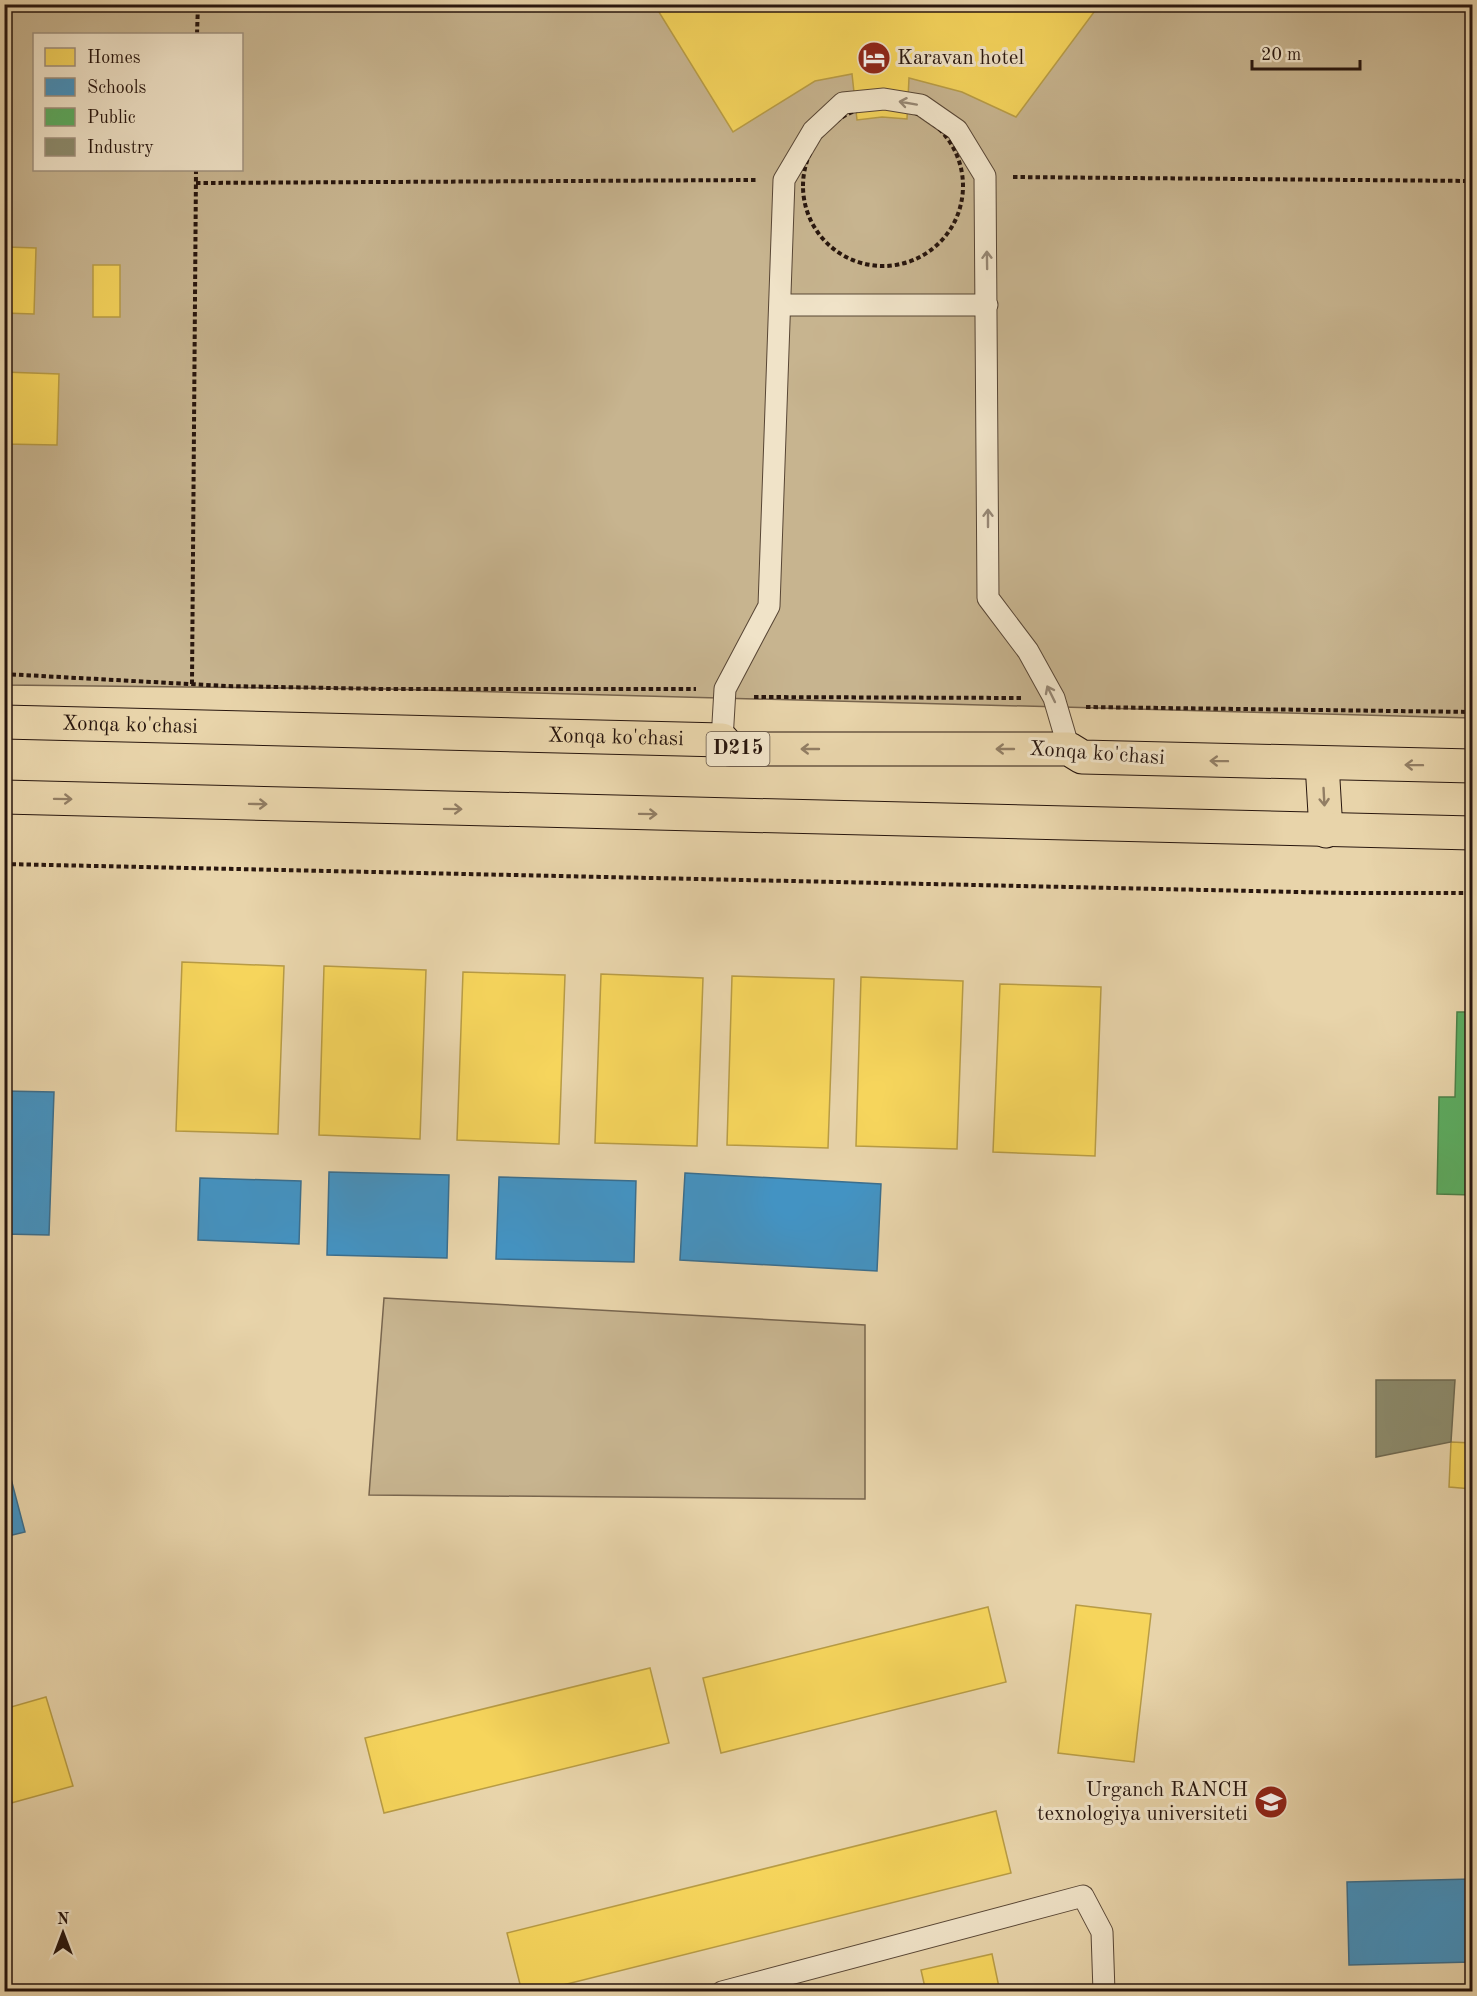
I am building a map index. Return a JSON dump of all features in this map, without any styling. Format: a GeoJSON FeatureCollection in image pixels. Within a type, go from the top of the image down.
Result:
{"type":"FeatureCollection","features":[{"type":"Feature","properties":{"kind":"main road","name":"Xonqa ko'chasi"},"geometry":{"type":"LineString","coordinates":[[4,722],[722,740],[730,749],[1069,749],[1082,757],[1473,766]]}},
{"type":"Feature","properties":{"kind":"main road"},"geometry":{"type":"LineString","coordinates":[[1322,763],[1326,831]]}},
{"type":"Feature","properties":{"kind":"main road"},"geometry":{"type":"LineString","coordinates":[[4,797],[1473,833]]}},
{"type":"Feature","properties":{"kind":"lane"},"geometry":{"type":"LineString","coordinates":[[722,740],[725,689],[769,606],[784,180],[813,131],[843,103],[884,99],[921,105],[957,130],[985,176],[988,598],[1028,651],[1054,698],[1069,749]]}},
{"type":"Feature","properties":{"kind":"lane"},"geometry":{"type":"LineString","coordinates":[[780,305],[987,305]]}},
{"type":"Feature","properties":{"kind":"lane"},"geometry":{"type":"LineString","coordinates":[[722,1992],[1083,1896],[1102,1932],[1104,1992]]}},
{"type":"Feature","properties":{"kind":"path"},"geometry":{"type":"LineString","coordinates":[[197,33],[198,4]]}},
{"type":"Feature","properties":{"kind":"path"},"geometry":{"type":"LineString","coordinates":[[882,105],[907,109],[929,120],[947,138],[959,160],[963,185],[960,210],[949,232],[931,250],[908,262],[884,266],[856,262],[832,248],[813,227],[803,201],[803,173],[812,147],[830,125],[854,111],[882,105]]}},
{"type":"Feature","properties":{"kind":"path"},"geometry":{"type":"LineString","coordinates":[[192,684],[196,171]]}},
{"type":"Feature","properties":{"kind":"path"},"geometry":{"type":"LineString","coordinates":[[985,176],[1473,181]]}},
{"type":"Feature","properties":{"kind":"path"},"geometry":{"type":"LineString","coordinates":[[196,183],[784,180]]}},
{"type":"Feature","properties":{"kind":"path"},"geometry":{"type":"LineString","coordinates":[[4,864],[1345,893],[1473,893]]}},
{"type":"Feature","properties":{"kind":"shaded area"},"geometry":{"type":"Polygon","coordinates":[[[5,5],[1472,5],[1472,718],[384,689],[5,685],[5,5]]]}},
{"type":"Feature","properties":{"kind":"shaded area"},"geometry":{"type":"Polygon","coordinates":[[[384,1298],[865,1325],[865,1499],[369,1495],[384,1298]]]}},
{"type":"Feature","properties":{"kind":"building: Homes","name":"Karavan hotel"},"geometry":{"type":"Polygon","coordinates":[[[654,4],[1100,4],[1016,117],[962,92],[909,78],[907,119],[882,117],[857,120],[852,74],[815,81],[733,132],[654,4]]]}},
{"type":"Feature","properties":{"kind":"building: Homes"},"geometry":{"type":"Polygon","coordinates":[[[7,247],[36,248],[34,314],[4,313],[7,247]]]}},
{"type":"Feature","properties":{"kind":"building: Homes"},"geometry":{"type":"Polygon","coordinates":[[[93,265],[120,265],[120,317],[93,317],[93,265]]]}},
{"type":"Feature","properties":{"kind":"building: Homes"},"geometry":{"type":"Polygon","coordinates":[[[4,372],[59,374],[57,445],[4,444],[4,372]]]}},
{"type":"Feature","properties":{"kind":"building: Homes"},"geometry":{"type":"Polygon","coordinates":[[[182,962],[284,966],[278,1134],[176,1131],[182,962]]]}},
{"type":"Feature","properties":{"kind":"building: Homes"},"geometry":{"type":"Polygon","coordinates":[[[324,966],[426,970],[420,1139],[319,1135],[324,966]]]}},
{"type":"Feature","properties":{"kind":"building: Homes"},"geometry":{"type":"Polygon","coordinates":[[[463,972],[565,975],[559,1144],[457,1140],[463,972]]]}},
{"type":"Feature","properties":{"kind":"building: Homes"},"geometry":{"type":"Polygon","coordinates":[[[601,974],[703,978],[697,1146],[595,1143],[601,974]]]}},
{"type":"Feature","properties":{"kind":"building: Homes"},"geometry":{"type":"Polygon","coordinates":[[[732,976],[834,979],[828,1148],[727,1145],[732,976]]]}},
{"type":"Feature","properties":{"kind":"building: Homes"},"geometry":{"type":"Polygon","coordinates":[[[861,977],[963,981],[957,1149],[856,1146],[861,977]]]}},
{"type":"Feature","properties":{"kind":"building: Homes"},"geometry":{"type":"Polygon","coordinates":[[[1000,984],[1101,987],[1095,1156],[993,1152],[1000,984]]]}},
{"type":"Feature","properties":{"kind":"building: Homes"},"geometry":{"type":"Polygon","coordinates":[[[1451,1442],[1472,1443],[1472,1489],[1449,1487],[1451,1442]]]}},
{"type":"Feature","properties":{"kind":"building: Homes"},"geometry":{"type":"Polygon","coordinates":[[[1076,1605],[1151,1614],[1134,1762],[1058,1753],[1076,1605]]]}},
{"type":"Feature","properties":{"kind":"building: Homes"},"geometry":{"type":"Polygon","coordinates":[[[988,1607],[1006,1682],[721,1753],[703,1678],[988,1607]]]}},
{"type":"Feature","properties":{"kind":"building: Homes"},"geometry":{"type":"Polygon","coordinates":[[[650,1668],[669,1743],[384,1813],[365,1738],[650,1668]]]}},
{"type":"Feature","properties":{"kind":"building: Homes"},"geometry":{"type":"Polygon","coordinates":[[[46,1697],[73,1786],[4,1805],[4,1709],[46,1697]]]}},
{"type":"Feature","properties":{"kind":"building: Homes"},"geometry":{"type":"Polygon","coordinates":[[[996,1811],[1011,1873],[535,1992],[522,1992],[507,1933],[996,1811]]]}},
{"type":"Feature","properties":{"kind":"building: Homes"},"geometry":{"type":"Polygon","coordinates":[[[992,1954],[1000,1992],[926,1992],[921,1970],[992,1954]]]}},
{"type":"Feature","properties":{"kind":"building: Schools"},"geometry":{"type":"Polygon","coordinates":[[[4,1091],[54,1092],[49,1235],[4,1234],[4,1091]]]}},
{"type":"Feature","properties":{"kind":"building: Schools"},"geometry":{"type":"Polygon","coordinates":[[[329,1172],[449,1175],[447,1258],[327,1255],[329,1172]]]}},
{"type":"Feature","properties":{"kind":"building: Schools"},"geometry":{"type":"Polygon","coordinates":[[[685,1173],[881,1184],[877,1271],[680,1260],[685,1173]]]}},
{"type":"Feature","properties":{"kind":"building: Schools"},"geometry":{"type":"Polygon","coordinates":[[[499,1177],[636,1181],[634,1262],[496,1259],[499,1177]]]}},
{"type":"Feature","properties":{"kind":"building: Schools"},"geometry":{"type":"Polygon","coordinates":[[[200,1178],[301,1181],[299,1244],[198,1240],[200,1178]]]}},
{"type":"Feature","properties":{"kind":"building: Schools"},"geometry":{"type":"Polygon","coordinates":[[[4,1457],[25,1532],[4,1537],[4,1457]]]}},
{"type":"Feature","properties":{"kind":"building: Schools"},"geometry":{"type":"Polygon","coordinates":[[[1472,1879],[1472,1962],[1349,1965],[1347,1882],[1472,1879]]]}},
{"type":"Feature","properties":{"kind":"building: Public"},"geometry":{"type":"Polygon","coordinates":[[[1457,1012],[1472,1012],[1472,1195],[1437,1194],[1439,1097],[1455,1097],[1457,1012]]]}},
{"type":"Feature","properties":{"kind":"building: Industry"},"geometry":{"type":"Polygon","coordinates":[[[1376,1380],[1455,1380],[1451,1442],[1376,1457],[1376,1380]]]}},
{"type":"Feature","properties":{"kind":"place","name":"Karavan hotel"},"geometry":{"type":"Point","coordinates":[874,58]}},
{"type":"Feature","properties":{"kind":"place","name":"Urganch RANCH texnologiya universiteti"},"geometry":{"type":"Point","coordinates":[1271,1802]}}]}
